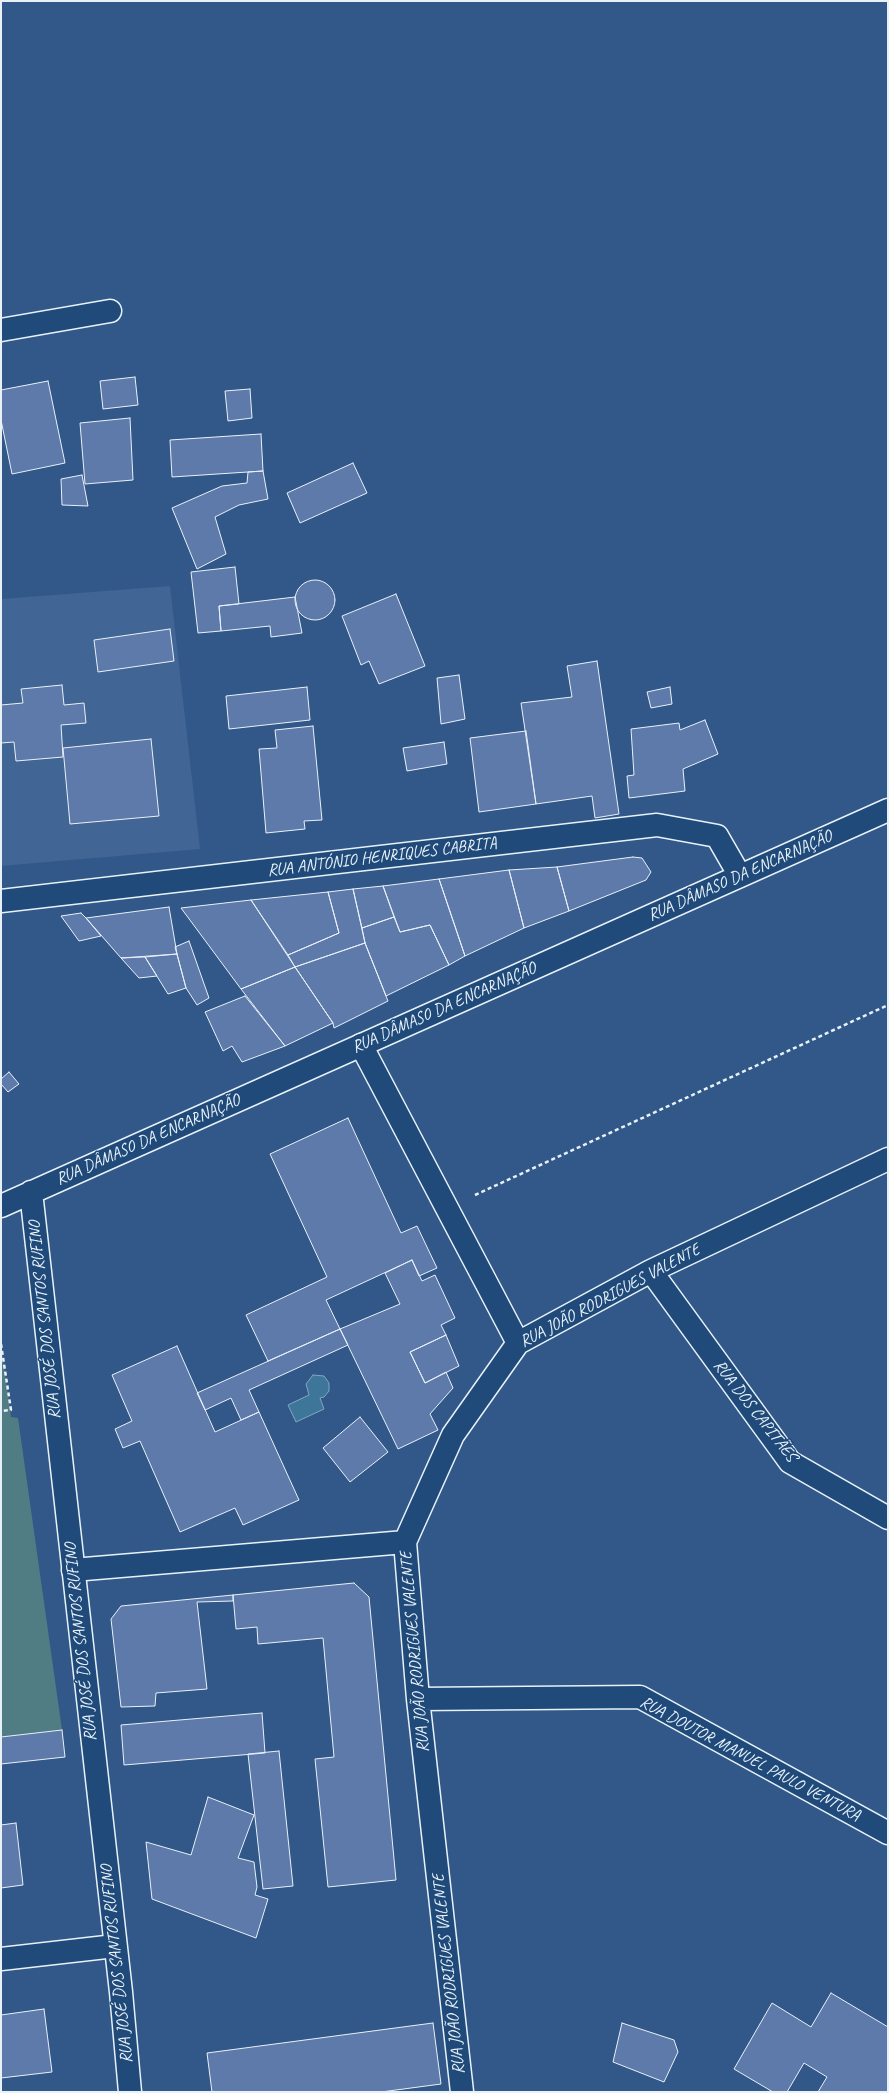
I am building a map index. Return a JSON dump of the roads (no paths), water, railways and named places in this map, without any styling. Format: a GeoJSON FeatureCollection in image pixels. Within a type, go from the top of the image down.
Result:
{"type":"FeatureCollection","features":[{"type":"Feature","properties":{"kind":"street"},"geometry":{"type":"LineString","coordinates":[[1,330],[110,311]]}},
{"type":"Feature","properties":{"kind":"street","name":"RUA DÂMASO DA ENCARNAÇÃO"},"geometry":{"type":"LineString","coordinates":[[1,1206],[888,810]]}},
{"type":"Feature","properties":{"kind":"street","name":"RUA ANTÓNIO HENRIQUES CABRITA"},"geometry":{"type":"LineString","coordinates":[[1,900],[657,825],[717,836],[740,876]]}},
{"type":"Feature","properties":{"kind":"street"},"geometry":{"type":"LineString","coordinates":[[361,1045],[518,1343]]}},
{"type":"Feature","properties":{"kind":"street","name":"RUA JOÃO RODRIGUES VALENTE"},"geometry":{"type":"LineString","coordinates":[[462,2092],[418,1699],[405,1542],[453,1435],[518,1343],[650,1271],[888,1159]]}},
{"type":"Feature","properties":{"kind":"street","name":"RUA JOSÉ DOS SANTOS RUFINO"},"geometry":{"type":"LineString","coordinates":[[31,1192],[130,2092]]}},
{"type":"Feature","properties":{"kind":"street","name":"RUA DOS CAPITÃES"},"geometry":{"type":"LineString","coordinates":[[650,1271],[790,1462],[888,1518]]}},
{"type":"Feature","properties":{"kind":"street"},"geometry":{"type":"LineString","coordinates":[[73,1570],[405,1542]]}},
{"type":"Feature","properties":{"kind":"street","name":"RUA DOUTOR MANUEL PAULO VENTURA"},"geometry":{"type":"LineString","coordinates":[[418,1699],[640,1697],[888,1833]]}},
{"type":"Feature","properties":{"kind":"street"},"geometry":{"type":"LineString","coordinates":[[1,1959],[115,1946]]}}]}
